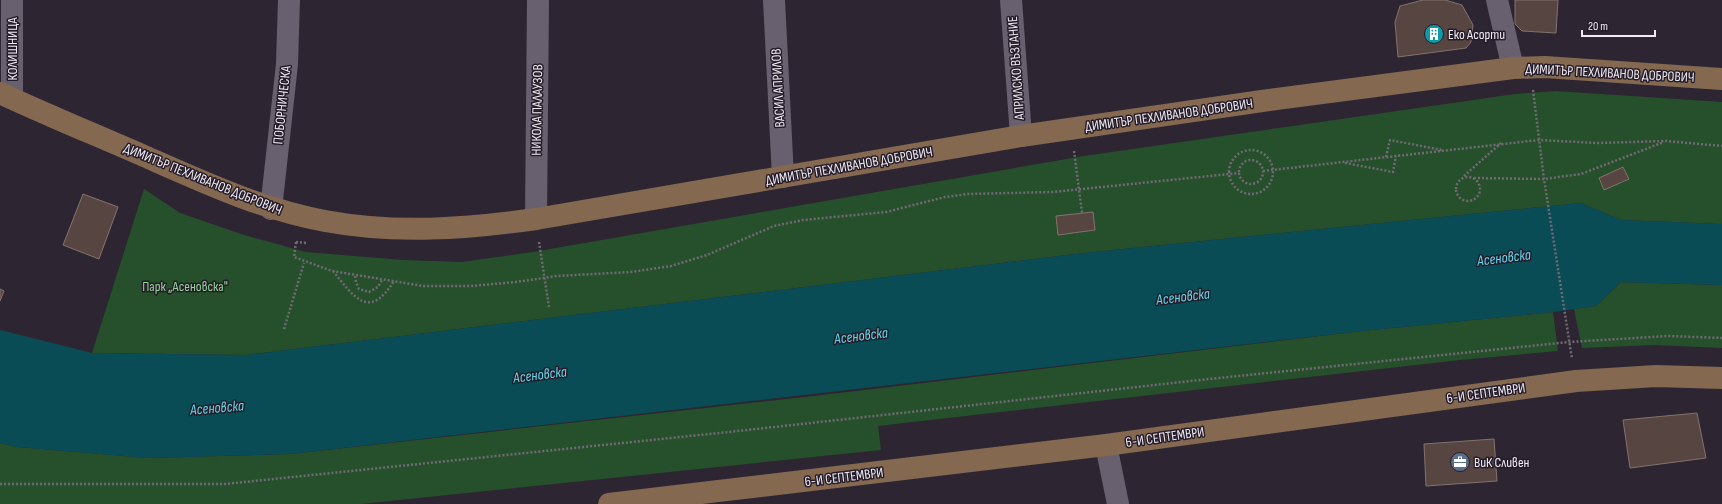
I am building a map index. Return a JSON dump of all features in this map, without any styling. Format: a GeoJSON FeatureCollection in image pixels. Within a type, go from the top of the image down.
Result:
{"type":"FeatureCollection","features":[{"type":"Feature","properties":{"kind":"main road","name":"ДИМИТЪР ПЕХЛИВАНОВ ДОБРОВИЧ"},"geometry":{"type":"LineString","coordinates":[[6,96],[191,177],[271,209],[326,221],[383,228],[435,229],[485,226],[536,219],[1021,136],[1521,67],[1722,79]]}},
{"type":"Feature","properties":{"kind":"main road","name":"6-И СЕПТЕМВРИ"},"geometry":{"type":"LineString","coordinates":[[609,504],[733,497],[1576,381],[1656,376],[1722,378]]}},
{"type":"Feature","properties":{"kind":"street","name":"КОЛИШНИЦА"},"geometry":{"type":"LineString","coordinates":[[6,96],[12,0]]}},
{"type":"Feature","properties":{"kind":"street","name":"ПОБОРНИЧЕСКА"},"geometry":{"type":"LineString","coordinates":[[271,209],[286,64],[289,0]]}},
{"type":"Feature","properties":{"kind":"street","name":"НИКОЛА ПАЛАУЗОВ"},"geometry":{"type":"LineString","coordinates":[[536,219],[538,0]]}},
{"type":"Feature","properties":{"kind":"street","name":"ВАСИЛ АПРИЛОВ"},"geometry":{"type":"LineString","coordinates":[[774,0],[782,177]]}},
{"type":"Feature","properties":{"kind":"street","name":"АПРИЛСКО ВЪЗТАНИЕ"},"geometry":{"type":"LineString","coordinates":[[1011,0],[1021,136]]}},
{"type":"Feature","properties":{"kind":"street"},"geometry":{"type":"LineString","coordinates":[[1497,0],[1521,67]]}},
{"type":"Feature","properties":{"kind":"street"},"geometry":{"type":"LineString","coordinates":[[1106,445],[1118,504]]}},
{"type":"Feature","properties":{"kind":"path"},"geometry":{"type":"LineString","coordinates":[[1521,67],[1539,140],[1565,323],[1576,381]]}},
{"type":"Feature","properties":{"kind":"path"},"geometry":{"type":"LineString","coordinates":[[1070,129],[1082,213]]}},
{"type":"Feature","properties":{"kind":"path"},"geometry":{"type":"LineString","coordinates":[[1386,157],[1390,140],[1444,151]]}},
{"type":"Feature","properties":{"kind":"path"},"geometry":{"type":"LineString","coordinates":[[1263,171],[1444,151],[1501,143],[1539,140],[1597,143],[1666,141],[1722,146]]}},
{"type":"Feature","properties":{"kind":"path"},"geometry":{"type":"LineString","coordinates":[[1462,177],[1544,179],[1581,174],[1666,141]]}},
{"type":"Feature","properties":{"kind":"path"},"geometry":{"type":"LineString","coordinates":[[1474,178],[1479,184],[1480,192],[1475,199],[1467,201],[1459,198],[1456,191],[1457,182],[1501,143]]}},
{"type":"Feature","properties":{"kind":"path"},"geometry":{"type":"LineString","coordinates":[[1074,151],[1081,150]]}},
{"type":"Feature","properties":{"kind":"path"},"geometry":{"type":"LineString","coordinates":[[1245,150],[1260,151],[1267,156],[1273,170],[1270,183],[1266,189],[1253,194],[1246,194],[1234,187],[1228,174],[1232,160],[1245,150]]}},
{"type":"Feature","properties":{"kind":"path"},"geometry":{"type":"LineString","coordinates":[[1342,163],[1393,172],[1396,156]]}},
{"type":"Feature","properties":{"kind":"path"},"geometry":{"type":"LineString","coordinates":[[1250,160],[1260,164],[1263,171],[1261,178],[1254,183],[1243,180],[1239,173],[1243,162],[1250,160]]}},
{"type":"Feature","properties":{"kind":"path"},"geometry":{"type":"LineString","coordinates":[[299,215],[294,257],[304,262],[332,271],[355,276],[423,286],[471,286],[545,278],[631,272],[670,266],[707,255],[774,226],[803,220],[886,212],[945,197],[968,194],[1079,190],[1239,173]]}},
{"type":"Feature","properties":{"kind":"path"},"geometry":{"type":"LineString","coordinates":[[536,219],[549,308]]}},
{"type":"Feature","properties":{"kind":"path"},"geometry":{"type":"LineString","coordinates":[[531,242],[547,240]]}},
{"type":"Feature","properties":{"kind":"path"},"geometry":{"type":"LineString","coordinates":[[296,242],[312,244]]}},
{"type":"Feature","properties":{"kind":"path"},"geometry":{"type":"LineString","coordinates":[[284,329],[304,262]]}},
{"type":"Feature","properties":{"kind":"path"},"geometry":{"type":"LineString","coordinates":[[332,271],[358,300],[376,301],[385,296],[394,281]]}},
{"type":"Feature","properties":{"kind":"path"},"geometry":{"type":"LineString","coordinates":[[355,276],[360,289],[369,292],[378,287],[382,280]]}},
{"type":"Feature","properties":{"kind":"path"},"geometry":{"type":"LineString","coordinates":[[0,484],[226,484],[1569,342],[1668,336],[1722,338]]}},
{"type":"Feature","properties":{"kind":"green space","name":"Парк „Асеновска\""},"geometry":{"type":"Polygon","coordinates":[[[1555,91],[1722,102],[1722,224],[1621,220],[1581,203],[1084,253],[246,355],[92,353],[144,189],[180,213],[244,235],[306,252],[403,260],[462,262],[533,252],[1084,156],[1515,94],[1555,91]]]}},
{"type":"Feature","properties":{"kind":"green space"},"geometry":{"type":"Polygon","coordinates":[[[1621,282],[1722,285],[1722,348],[1655,345],[1582,348],[1574,309],[1596,306],[1621,282]]]}},
{"type":"Feature","properties":{"kind":"green space"},"geometry":{"type":"Polygon","coordinates":[[[1553,312],[1558,351],[1460,360],[878,426],[881,450],[361,504],[0,504],[0,443],[18,447],[148,458],[290,454],[814,396],[1362,331],[1553,312]]]}},
{"type":"Feature","properties":{"kind":"water","name":"Асеновска"},"geometry":{"type":"Polygon","coordinates":[[[1581,203],[1621,220],[1722,224],[1722,285],[1621,282],[1596,306],[1553,312],[1362,331],[290,454],[148,458],[18,447],[0,443],[0,330],[92,353],[246,355],[1084,253],[1581,203]]]}},
{"type":"Feature","properties":{"kind":"building","name":"Еко Асорти"},"geometry":{"type":"Polygon","coordinates":[[[1423,0],[1445,0],[1462,5],[1473,25],[1471,42],[1466,48],[1398,57],[1395,22],[1400,6],[1423,0]]]}},
{"type":"Feature","properties":{"kind":"building"},"geometry":{"type":"Polygon","coordinates":[[[1515,0],[1558,0],[1556,33],[1522,31],[1515,24],[1515,0]]]}},
{"type":"Feature","properties":{"kind":"building"},"geometry":{"type":"Polygon","coordinates":[[[1623,167],[1629,179],[1604,190],[1599,178],[1623,167]]]}},
{"type":"Feature","properties":{"kind":"building"},"geometry":{"type":"Polygon","coordinates":[[[83,194],[118,207],[99,259],[63,245],[83,194]]]}},
{"type":"Feature","properties":{"kind":"building"},"geometry":{"type":"Polygon","coordinates":[[[1093,212],[1095,230],[1058,235],[1056,216],[1093,212]]]}},
{"type":"Feature","properties":{"kind":"building"},"geometry":{"type":"Polygon","coordinates":[[[0,289],[4,291],[0,301],[0,289]]]}},
{"type":"Feature","properties":{"kind":"building"},"geometry":{"type":"Polygon","coordinates":[[[1697,413],[1706,458],[1630,468],[1623,420],[1697,413]]]}},
{"type":"Feature","properties":{"kind":"building","name":"ВиК Сливен"},"geometry":{"type":"Polygon","coordinates":[[[1494,439],[1497,481],[1426,486],[1424,444],[1494,439]]]}},
{"type":"Feature","properties":{"kind":"place","name":"Еко Асорти"},"geometry":{"type":"Point","coordinates":[1434,34]}},
{"type":"Feature","properties":{"kind":"place","name":"ВиК Сливен"},"geometry":{"type":"Point","coordinates":[1460,462]}}]}
